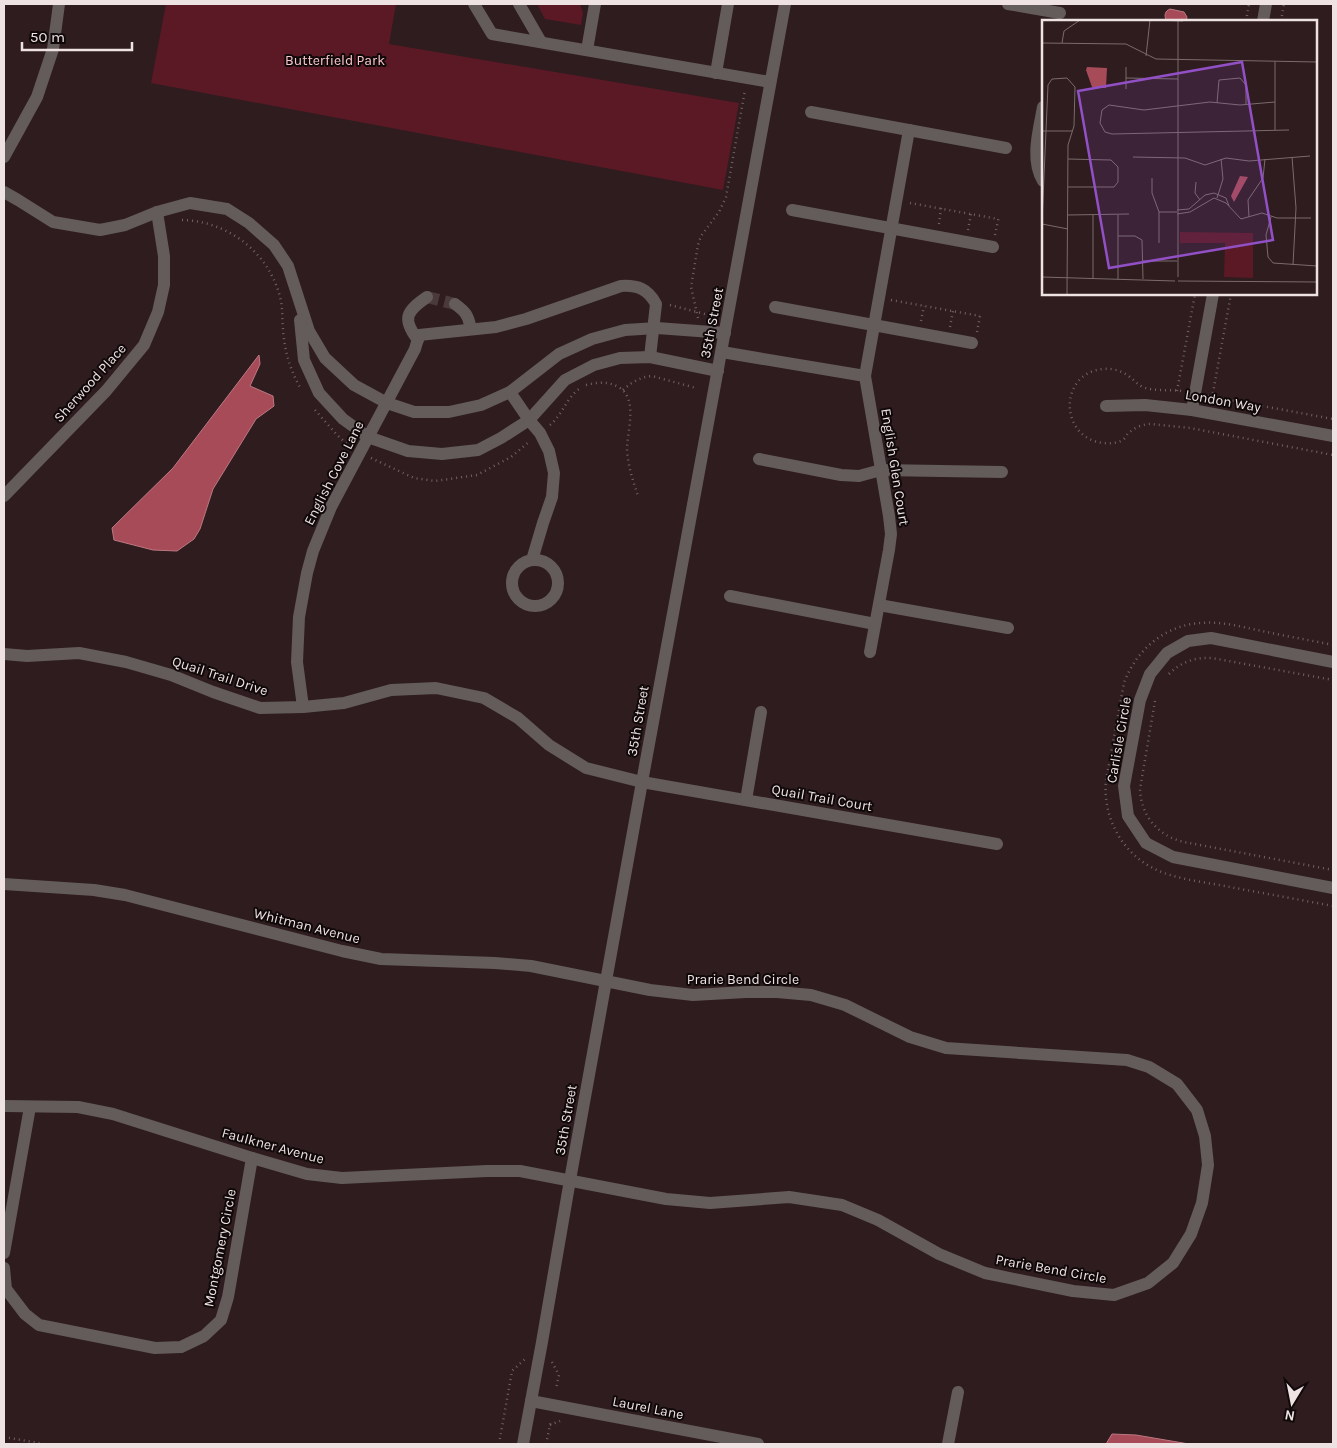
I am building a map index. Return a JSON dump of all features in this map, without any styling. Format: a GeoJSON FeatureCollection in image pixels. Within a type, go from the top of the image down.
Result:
{"type":"FeatureCollection","features":[{"type":"Feature","properties":{"kind":"street"},"geometry":{"type":"LineString","coordinates":[[4,157],[36,97],[53,49],[59,4]]}},
{"type":"Feature","properties":{"kind":"street"},"geometry":{"type":"LineString","coordinates":[[474,4],[492,34],[770,82]]}},
{"type":"Feature","properties":{"kind":"street"},"geometry":{"type":"LineString","coordinates":[[519,4],[541,42]]}},
{"type":"Feature","properties":{"kind":"street"},"geometry":{"type":"LineString","coordinates":[[587,50],[596,4]]}},
{"type":"Feature","properties":{"kind":"street"},"geometry":{"type":"LineString","coordinates":[[716,73],[728,4]]}},
{"type":"Feature","properties":{"kind":"street","name":"35th Street"},"geometry":{"type":"LineString","coordinates":[[523,1444],[785,4]]}},
{"type":"Feature","properties":{"kind":"street"},"geometry":{"type":"LineString","coordinates":[[1008,4],[1060,13]]}},
{"type":"Feature","properties":{"kind":"street"},"geometry":{"type":"LineString","coordinates":[[1263,20],[1266,4]]}},
{"type":"Feature","properties":{"kind":"street"},"geometry":{"type":"LineString","coordinates":[[811,112],[1006,148]]}},
{"type":"Feature","properties":{"kind":"street"},"geometry":{"type":"LineString","coordinates":[[1042,113],[1037,144],[1037,162],[1042,178]]}},
{"type":"Feature","properties":{"kind":"street","name":"English Glen Court"},"geometry":{"type":"LineString","coordinates":[[870,652],[891,534],[865,376],[909,130]]}},
{"type":"Feature","properties":{"kind":"street"},"geometry":{"type":"LineString","coordinates":[[4,192],[53,222],[100,230],[125,225],[157,212],[190,203],[227,209],[249,223],[274,245],[288,266],[309,331],[325,358],[354,385],[387,403],[414,412],[449,412],[482,405],[510,392],[559,354],[592,340],[625,330],[653,328],[725,333]]}},
{"type":"Feature","properties":{"kind":"street"},"geometry":{"type":"LineString","coordinates":[[792,210],[993,247]]}},
{"type":"Feature","properties":{"kind":"street","name":"Sherwood Place"},"geometry":{"type":"LineString","coordinates":[[4,496],[106,391],[144,345],[158,312],[164,285],[164,256],[157,212]]}},
{"type":"Feature","properties":{"kind":"street"},"geometry":{"type":"LineString","coordinates":[[418,340],[419,334],[496,327],[526,320],[621,286],[631,285],[639,286],[646,290],[656,304],[650,357]]}},
{"type":"Feature","properties":{"kind":"street"},"geometry":{"type":"LineString","coordinates":[[1192,410],[1213,295]]}},
{"type":"Feature","properties":{"kind":"street"},"geometry":{"type":"LineString","coordinates":[[418,340],[410,330],[408,318],[411,308],[427,297]]}},
{"type":"Feature","properties":{"kind":"street"},"geometry":{"type":"LineString","coordinates":[[298,298],[304,360],[319,392],[343,419],[368,437],[408,451],[442,454],[478,450],[529,420],[565,380],[594,365],[620,358],[650,357],[718,371]]}},
{"type":"Feature","properties":{"kind":"street"},"geometry":{"type":"LineString","coordinates":[[455,304],[466,312],[472,329]]}},
{"type":"Feature","properties":{"kind":"street"},"geometry":{"type":"LineString","coordinates":[[775,307],[972,344]]}},
{"type":"Feature","properties":{"kind":"street","name":"English Cove Lane"},"geometry":{"type":"LineString","coordinates":[[303,707],[297,662],[299,617],[313,550],[331,507],[387,403],[418,340]]}},
{"type":"Feature","properties":{"kind":"street"},"geometry":{"type":"LineString","coordinates":[[722,352],[865,376]]}},
{"type":"Feature","properties":{"kind":"street"},"geometry":{"type":"LineString","coordinates":[[510,392],[540,433],[549,450],[554,473],[552,497],[532,560]]}},
{"type":"Feature","properties":{"kind":"street","name":"London Way"},"geometry":{"type":"LineString","coordinates":[[1106,406],[1144,406],[1192,410],[1333,436]]}},
{"type":"Feature","properties":{"kind":"street"},"geometry":{"type":"LineString","coordinates":[[759,459],[841,475],[860,476],[881,470],[1002,472]]}},
{"type":"Feature","properties":{"kind":"street"},"geometry":{"type":"LineString","coordinates":[[730,596],[875,624]]}},
{"type":"Feature","properties":{"kind":"street"},"geometry":{"type":"LineString","coordinates":[[879,604],[1008,628]]}},
{"type":"Feature","properties":{"kind":"street","name":"Carlisle Circle"},"geometry":{"type":"LineString","coordinates":[[1333,662],[1211,638],[1188,641],[1167,652],[1150,674],[1140,700],[1124,786],[1128,816],[1146,843],[1173,858],[1333,888]]}},
{"type":"Feature","properties":{"kind":"street","name":"Quail Trail Drive"},"geometry":{"type":"LineString","coordinates":[[4,654],[27,656],[79,653],[126,662],[171,674],[213,692],[260,708],[303,707],[344,703],[392,690],[436,688],[484,698],[518,718],[549,745],[586,768],[642,782]]}},
{"type":"Feature","properties":{"kind":"street"},"geometry":{"type":"LineString","coordinates":[[746,800],[761,712]]}},
{"type":"Feature","properties":{"kind":"street","name":"Quail Trail Court"},"geometry":{"type":"LineString","coordinates":[[642,782],[997,844]]}},
{"type":"Feature","properties":{"kind":"street","name":"Whitman Avenue"},"geometry":{"type":"LineString","coordinates":[[4,884],[94,890],[124,895],[342,951],[381,959],[530,966],[606,981]]}},
{"type":"Feature","properties":{"kind":"street","name":"Prarie Bend Circle"},"geometry":{"type":"LineString","coordinates":[[570,1180],[666,1199],[710,1203],[789,1197],[842,1205],[878,1220],[939,1254],[985,1273],[1073,1291],[1114,1294],[1148,1283],[1173,1263],[1192,1234],[1202,1203],[1208,1165],[1205,1136],[1196,1110],[1177,1084],[1149,1067],[1127,1060],[946,1048],[910,1037],[845,1005],[811,995],[777,992],[694,995],[650,990],[606,981]]}},
{"type":"Feature","properties":{"kind":"street","name":"Faulkner Avenue"},"geometry":{"type":"LineString","coordinates":[[4,1106],[78,1107],[113,1114],[307,1174],[342,1178],[520,1171],[570,1180]]}},
{"type":"Feature","properties":{"kind":"street"},"geometry":{"type":"LineString","coordinates":[[4,1253],[30,1107]]}},
{"type":"Feature","properties":{"kind":"street","name":"Montgomery Circle"},"geometry":{"type":"LineString","coordinates":[[4,1268],[6,1289],[25,1314],[39,1325],[155,1348],[181,1348],[204,1336],[221,1320],[228,1297],[252,1158]]}},
{"type":"Feature","properties":{"kind":"street"},"geometry":{"type":"LineString","coordinates":[[948,1444],[958,1392]]}},
{"type":"Feature","properties":{"kind":"street","name":"Laurel Lane"},"geometry":{"type":"LineString","coordinates":[[531,1401],[758,1444]]}},
{"type":"Feature","properties":{"kind":"path"},"geometry":{"type":"LineString","coordinates":[[1246,20],[1249,4]]}},
{"type":"Feature","properties":{"kind":"path"},"geometry":{"type":"LineString","coordinates":[[1281,20],[1284,4]]}},
{"type":"Feature","properties":{"kind":"path"},"geometry":{"type":"LineString","coordinates":[[699,322],[692,287],[698,244],[701,236],[719,212],[726,197],[746,87]]}},
{"type":"Feature","properties":{"kind":"path"},"geometry":{"type":"LineString","coordinates":[[896,200],[998,217],[993,247]]}},
{"type":"Feature","properties":{"kind":"path"},"geometry":{"type":"LineString","coordinates":[[180,220],[204,222],[227,230],[248,245],[265,263],[279,293],[286,352],[292,371],[304,395]]}},
{"type":"Feature","properties":{"kind":"path"},"geometry":{"type":"LineString","coordinates":[[1177,396],[1195,295]]}},
{"type":"Feature","properties":{"kind":"path"},"geometry":{"type":"LineString","coordinates":[[1211,402],[1231,295]]}},
{"type":"Feature","properties":{"kind":"path"},"geometry":{"type":"LineString","coordinates":[[879,298],[980,316]]}},
{"type":"Feature","properties":{"kind":"path"},"geometry":{"type":"LineString","coordinates":[[665,304],[709,315]]}},
{"type":"Feature","properties":{"kind":"path"},"geometry":{"type":"LineString","coordinates":[[623,390],[633,382],[652,376],[696,388]]}},
{"type":"Feature","properties":{"kind":"path"},"geometry":{"type":"LineString","coordinates":[[547,428],[560,416],[572,396],[583,387],[606,382],[612,383],[623,390],[628,396],[630,407],[628,459],[638,496]]}},
{"type":"Feature","properties":{"kind":"path"},"geometry":{"type":"LineString","coordinates":[[1207,396],[1333,419]]}},
{"type":"Feature","properties":{"kind":"path"},"geometry":{"type":"LineString","coordinates":[[314,410],[352,448]]}},
{"type":"Feature","properties":{"kind":"path"},"geometry":{"type":"LineString","coordinates":[[1333,644],[1212,623],[1189,624],[1162,635],[1138,656],[1124,683],[1105,786],[1108,811],[1116,832],[1126,847],[1151,868],[1177,877],[1333,906]]}},
{"type":"Feature","properties":{"kind":"path"},"geometry":{"type":"LineString","coordinates":[[1166,678],[1183,663],[1206,657],[1333,680]]}},
{"type":"Feature","properties":{"kind":"path"},"geometry":{"type":"LineString","coordinates":[[1156,699],[1140,789],[1144,808],[1153,825],[1167,836],[1184,842],[1333,870]]}},
{"type":"Feature","properties":{"kind":"path"},"geometry":{"type":"LineString","coordinates":[[499,1444],[512,1371]]}},
{"type":"Feature","properties":{"kind":"path"},"geometry":{"type":"LineString","coordinates":[[556,1389],[559,1375]]}},
{"type":"Feature","properties":{"kind":"path"},"geometry":{"type":"LineString","coordinates":[[546,1444],[550,1421]]}},
{"type":"Feature","properties":{"kind":"path"},"geometry":{"type":"LineString","coordinates":[[4,1437],[44,1444]]}},
{"type":"Feature","properties":{"kind":"green space","name":"Butterfield Park"},"geometry":{"type":"Polygon","coordinates":[[[166,4],[396,4],[389,44],[739,103],[723,190],[151,83],[166,4]]]}},
{"type":"Feature","properties":{"kind":"green space"},"geometry":{"type":"Polygon","coordinates":[[[537,4],[580,4],[583,13],[581,25],[545,19],[537,4]]]}},
{"type":"Feature","properties":{"kind":"shaded area"},"geometry":{"type":"Polygon","coordinates":[[[1170,9],[1184,12],[1187,17],[1186,20],[1166,20],[1165,13],[1170,9]]]}},
{"type":"Feature","properties":{"kind":"shaded area"},"geometry":{"type":"Polygon","coordinates":[[[259,355],[260,364],[250,386],[273,396],[274,406],[256,419],[213,489],[200,529],[194,539],[177,551],[153,550],[114,540],[112,528],[173,468],[259,355]]]}},
{"type":"Feature","properties":{"kind":"shaded area"},"geometry":{"type":"Polygon","coordinates":[[[1112,1434],[1136,1435],[1189,1444],[1106,1444],[1112,1434]]]}},
{"type":"Feature","properties":{"kind":"tunnel"},"geometry":{"type":"LineString","coordinates":[[427,297],[455,304]]}}]}
